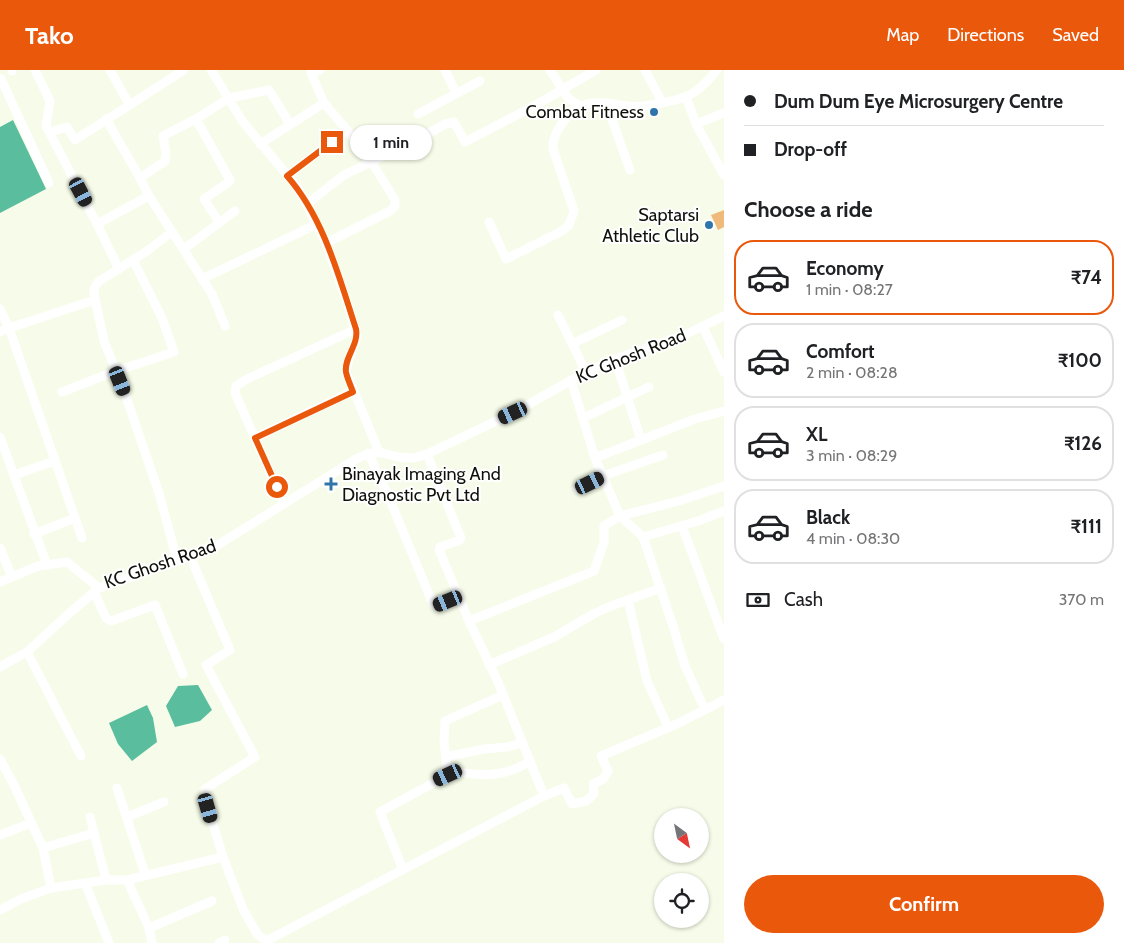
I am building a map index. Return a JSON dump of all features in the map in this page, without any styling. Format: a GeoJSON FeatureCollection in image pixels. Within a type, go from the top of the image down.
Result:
{"type":"FeatureCollection","features":[{"type":"Feature","properties":{"kind":"street"},"geometry":{"type":"LineString","coordinates":[[35,70],[50,101],[46,126],[119,269]]}},
{"type":"Feature","properties":{"kind":"street"},"geometry":{"type":"LineString","coordinates":[[110,70],[129,104]]}},
{"type":"Feature","properties":{"kind":"street"},"geometry":{"type":"LineString","coordinates":[[50,132],[68,127],[75,140],[184,70]]}},
{"type":"Feature","properties":{"kind":"street"},"geometry":{"type":"LineString","coordinates":[[212,70],[243,122],[298,188],[326,243],[358,337],[346,372],[378,452]]}},
{"type":"Feature","properties":{"kind":"street"},"geometry":{"type":"LineString","coordinates":[[320,70],[311,73],[324,103],[372,161],[395,200],[395,206],[390,211],[326,243]]}},
{"type":"Feature","properties":{"kind":"street"},"geometry":{"type":"LineString","coordinates":[[445,70],[456,93]]}},
{"type":"Feature","properties":{"kind":"street"},"geometry":{"type":"LineString","coordinates":[[550,70],[573,103],[580,106]]}},
{"type":"Feature","properties":{"kind":"street"},"geometry":{"type":"LineString","coordinates":[[307,204],[344,175],[415,141],[445,124],[454,122],[465,142],[534,106],[596,70]]}},
{"type":"Feature","properties":{"kind":"street"},"geometry":{"type":"LineString","coordinates":[[645,70],[662,102]]}},
{"type":"Feature","properties":{"kind":"street"},"geometry":{"type":"LineString","coordinates":[[705,70],[710,79]]}},
{"type":"Feature","properties":{"kind":"street"},"geometry":{"type":"LineString","coordinates":[[489,222],[506,259],[562,231],[569,225],[574,211],[553,149],[553,141],[556,131],[580,106],[597,102],[638,107],[686,97],[710,79],[717,70]]}},
{"type":"Feature","properties":{"kind":"street"},"geometry":{"type":"LineString","coordinates":[[0,80],[49,183]]}},
{"type":"Feature","properties":{"kind":"street"},"geometry":{"type":"LineString","coordinates":[[418,114],[480,81]]}},
{"type":"Feature","properties":{"kind":"street"},"geometry":{"type":"LineString","coordinates":[[140,178],[165,160],[163,136],[229,98],[269,90],[290,124]]}},
{"type":"Feature","properties":{"kind":"street"},"geometry":{"type":"LineString","coordinates":[[686,97],[696,124],[722,165],[724,176]]}},
{"type":"Feature","properties":{"kind":"street"},"geometry":{"type":"LineString","coordinates":[[260,144],[324,103]]}},
{"type":"Feature","properties":{"kind":"street"},"geometry":{"type":"LineString","coordinates":[[606,103],[630,170]]}},
{"type":"Feature","properties":{"kind":"street"},"geometry":{"type":"LineString","coordinates":[[696,124],[724,113]]}},
{"type":"Feature","properties":{"kind":"street"},"geometry":{"type":"LineString","coordinates":[[196,118],[230,180],[204,198],[219,222]]}},
{"type":"Feature","properties":{"kind":"street"},"geometry":{"type":"LineString","coordinates":[[106,119],[149,196],[212,294],[225,326]]}},
{"type":"Feature","properties":{"kind":"street"},"geometry":{"type":"LineString","coordinates":[[287,176],[347,130]]}},
{"type":"Feature","properties":{"kind":"street"},"geometry":{"type":"LineString","coordinates":[[96,224],[149,196]]}},
{"type":"Feature","properties":{"kind":"street"},"geometry":{"type":"LineString","coordinates":[[184,249],[234,211]]}},
{"type":"Feature","properties":{"kind":"street"},"geometry":{"type":"LineString","coordinates":[[202,279],[317,224]]}},
{"type":"Feature","properties":{"kind":"street"},"geometry":{"type":"LineString","coordinates":[[172,232],[96,284],[94,289],[104,342],[159,493],[177,560]]}},
{"type":"Feature","properties":{"kind":"street"},"geometry":{"type":"LineString","coordinates":[[62,392],[174,352],[162,318],[133,260]]}},
{"type":"Feature","properties":{"kind":"street"},"geometry":{"type":"LineString","coordinates":[[0,332],[95,300]]}},
{"type":"Feature","properties":{"kind":"street"},"geometry":{"type":"LineString","coordinates":[[0,309],[10,328],[82,538]]}},
{"type":"Feature","properties":{"kind":"street"},"geometry":{"type":"LineString","coordinates":[[558,315],[586,372]]}},
{"type":"Feature","properties":{"kind":"street","name":"KC Ghosh Road"},"geometry":{"type":"LineString","coordinates":[[0,582],[38,566],[67,562],[97,590],[213,548],[368,453],[378,452],[412,458],[428,454],[513,413],[571,380],[616,358],[682,336],[724,316]]}},
{"type":"Feature","properties":{"kind":"street"},"geometry":{"type":"LineString","coordinates":[[572,344],[622,320]]}},
{"type":"Feature","properties":{"kind":"street"},"geometry":{"type":"LineString","coordinates":[[703,326],[724,372]]}},
{"type":"Feature","properties":{"kind":"street"},"geometry":{"type":"LineString","coordinates":[[284,504],[235,393],[235,389],[238,384],[356,329]]}},
{"type":"Feature","properties":{"kind":"street"},"geometry":{"type":"LineString","coordinates":[[616,358],[642,440]]}},
{"type":"Feature","properties":{"kind":"street"},"geometry":{"type":"LineString","coordinates":[[571,380],[595,458],[620,516],[643,536],[685,666],[705,710]]}},
{"type":"Feature","properties":{"kind":"street"},"geometry":{"type":"LineString","coordinates":[[583,418],[649,387]]}},
{"type":"Feature","properties":{"kind":"street"},"geometry":{"type":"LineString","coordinates":[[255,438],[353,392]]}},
{"type":"Feature","properties":{"kind":"street"},"geometry":{"type":"LineString","coordinates":[[595,458],[695,419],[724,411]]}},
{"type":"Feature","properties":{"kind":"street"},"geometry":{"type":"LineString","coordinates":[[0,437],[34,534],[47,565]]}},
{"type":"Feature","properties":{"kind":"street"},"geometry":{"type":"LineString","coordinates":[[368,453],[385,488],[433,605],[436,606],[459,596]]}},
{"type":"Feature","properties":{"kind":"street"},"geometry":{"type":"LineString","coordinates":[[428,454],[461,538],[439,548],[469,621],[503,695],[544,796]]}},
{"type":"Feature","properties":{"kind":"street"},"geometry":{"type":"LineString","coordinates":[[577,489],[603,476],[663,455]]}},
{"type":"Feature","properties":{"kind":"street"},"geometry":{"type":"LineString","coordinates":[[14,475],[55,461]]}},
{"type":"Feature","properties":{"kind":"street"},"geometry":{"type":"LineString","coordinates":[[469,621],[594,571],[604,542],[604,526],[620,516],[679,501],[724,486]]}},
{"type":"Feature","properties":{"kind":"street"},"geometry":{"type":"LineString","coordinates":[[643,536],[723,514]]}},
{"type":"Feature","properties":{"kind":"street"},"geometry":{"type":"LineString","coordinates":[[34,534],[75,518]]}},
{"type":"Feature","properties":{"kind":"street"},"geometry":{"type":"LineString","coordinates":[[682,526],[724,639]]}},
{"type":"Feature","properties":{"kind":"street"},"geometry":{"type":"LineString","coordinates":[[0,548],[12,577]]}},
{"type":"Feature","properties":{"kind":"street"},"geometry":{"type":"LineString","coordinates":[[190,556],[230,650],[206,666],[255,757],[205,789],[208,808],[223,857],[243,910],[257,934],[269,942],[544,796],[564,788],[572,804],[586,801],[594,794],[593,784],[603,779],[608,771],[601,756],[724,700]]}},
{"type":"Feature","properties":{"kind":"street"},"geometry":{"type":"LineString","coordinates":[[489,665],[554,637],[595,613],[661,588]]}},
{"type":"Feature","properties":{"kind":"street"},"geometry":{"type":"LineString","coordinates":[[0,667],[27,652],[97,590],[106,618],[110,621],[155,605],[183,674]]}},
{"type":"Feature","properties":{"kind":"street"},"geometry":{"type":"LineString","coordinates":[[628,600],[647,681],[668,727]]}},
{"type":"Feature","properties":{"kind":"street"},"geometry":{"type":"LineString","coordinates":[[27,652],[81,756]]}},
{"type":"Feature","properties":{"kind":"street"},"geometry":{"type":"LineString","coordinates":[[402,870],[380,812],[448,775],[445,721],[503,695]]}},
{"type":"Feature","properties":{"kind":"street"},"geometry":{"type":"LineString","coordinates":[[446,756],[508,747],[522,743]]}},
{"type":"Feature","properties":{"kind":"street"},"geometry":{"type":"LineString","coordinates":[[0,759],[43,848],[51,888]]}},
{"type":"Feature","properties":{"kind":"street"},"geometry":{"type":"LineString","coordinates":[[448,769],[481,776],[518,769],[530,761]]}},
{"type":"Feature","properties":{"kind":"street"},"geometry":{"type":"LineString","coordinates":[[118,788],[145,874]]}},
{"type":"Feature","properties":{"kind":"street"},"geometry":{"type":"LineString","coordinates":[[127,817],[164,802]]}},
{"type":"Feature","properties":{"kind":"street"},"geometry":{"type":"LineString","coordinates":[[90,817],[106,880]]}},
{"type":"Feature","properties":{"kind":"street"},"geometry":{"type":"LineString","coordinates":[[0,835],[31,822]]}},
{"type":"Feature","properties":{"kind":"street"},"geometry":{"type":"LineString","coordinates":[[43,848],[94,833]]}},
{"type":"Feature","properties":{"kind":"street"},"geometry":{"type":"LineString","coordinates":[[0,910],[21,899],[51,888],[106,880],[127,880],[145,874],[223,857]]}},
{"type":"Feature","properties":{"kind":"street"},"geometry":{"type":"LineString","coordinates":[[127,880],[148,928],[152,943]]}},
{"type":"Feature","properties":{"kind":"street"},"geometry":{"type":"LineString","coordinates":[[85,883],[108,943]]}},
{"type":"Feature","properties":{"kind":"street"},"geometry":{"type":"LineString","coordinates":[[148,928],[212,901]]}},
{"type":"Feature","properties":{"kind":"shaded area"},"geometry":{"type":"Polygon","coordinates":[[[13,120],[46,189],[0,213],[0,127],[13,120]]]}},
{"type":"Feature","properties":{"kind":"shaded area"},"geometry":{"type":"Polygon","coordinates":[[[724,210],[724,227],[718,230],[711,215],[724,210]]]}},
{"type":"Feature","properties":{"kind":"shaded area"},"geometry":{"type":"Polygon","coordinates":[[[198,685],[212,710],[200,721],[175,727],[166,706],[178,686],[198,685]]]}},
{"type":"Feature","properties":{"kind":"shaded area"},"geometry":{"type":"Polygon","coordinates":[[[147,705],[153,718],[157,742],[132,761],[118,744],[109,723],[147,705]]]}},
{"type":"Feature","properties":{"kind":"place","name":"Combat Fitness"},"geometry":{"type":"Point","coordinates":[654,112]}},
{"type":"Feature","properties":{"kind":"place","name":"Saptarsi Athletic Club"},"geometry":{"type":"Point","coordinates":[709,225]}},
{"type":"Feature","properties":{"kind":"place","name":"Binayak Imaging And Diagnostic Pvt Ltd"},"geometry":{"type":"Point","coordinates":[331,484]}},
{"type":"Feature","properties":{"kind":"route"},"geometry":{"type":"LineString","coordinates":[[277,487],[255,438],[353,392],[346,372],[358,337],[356,329],[326,243],[315,218],[298,188],[287,176],[332,142]]}}]}
